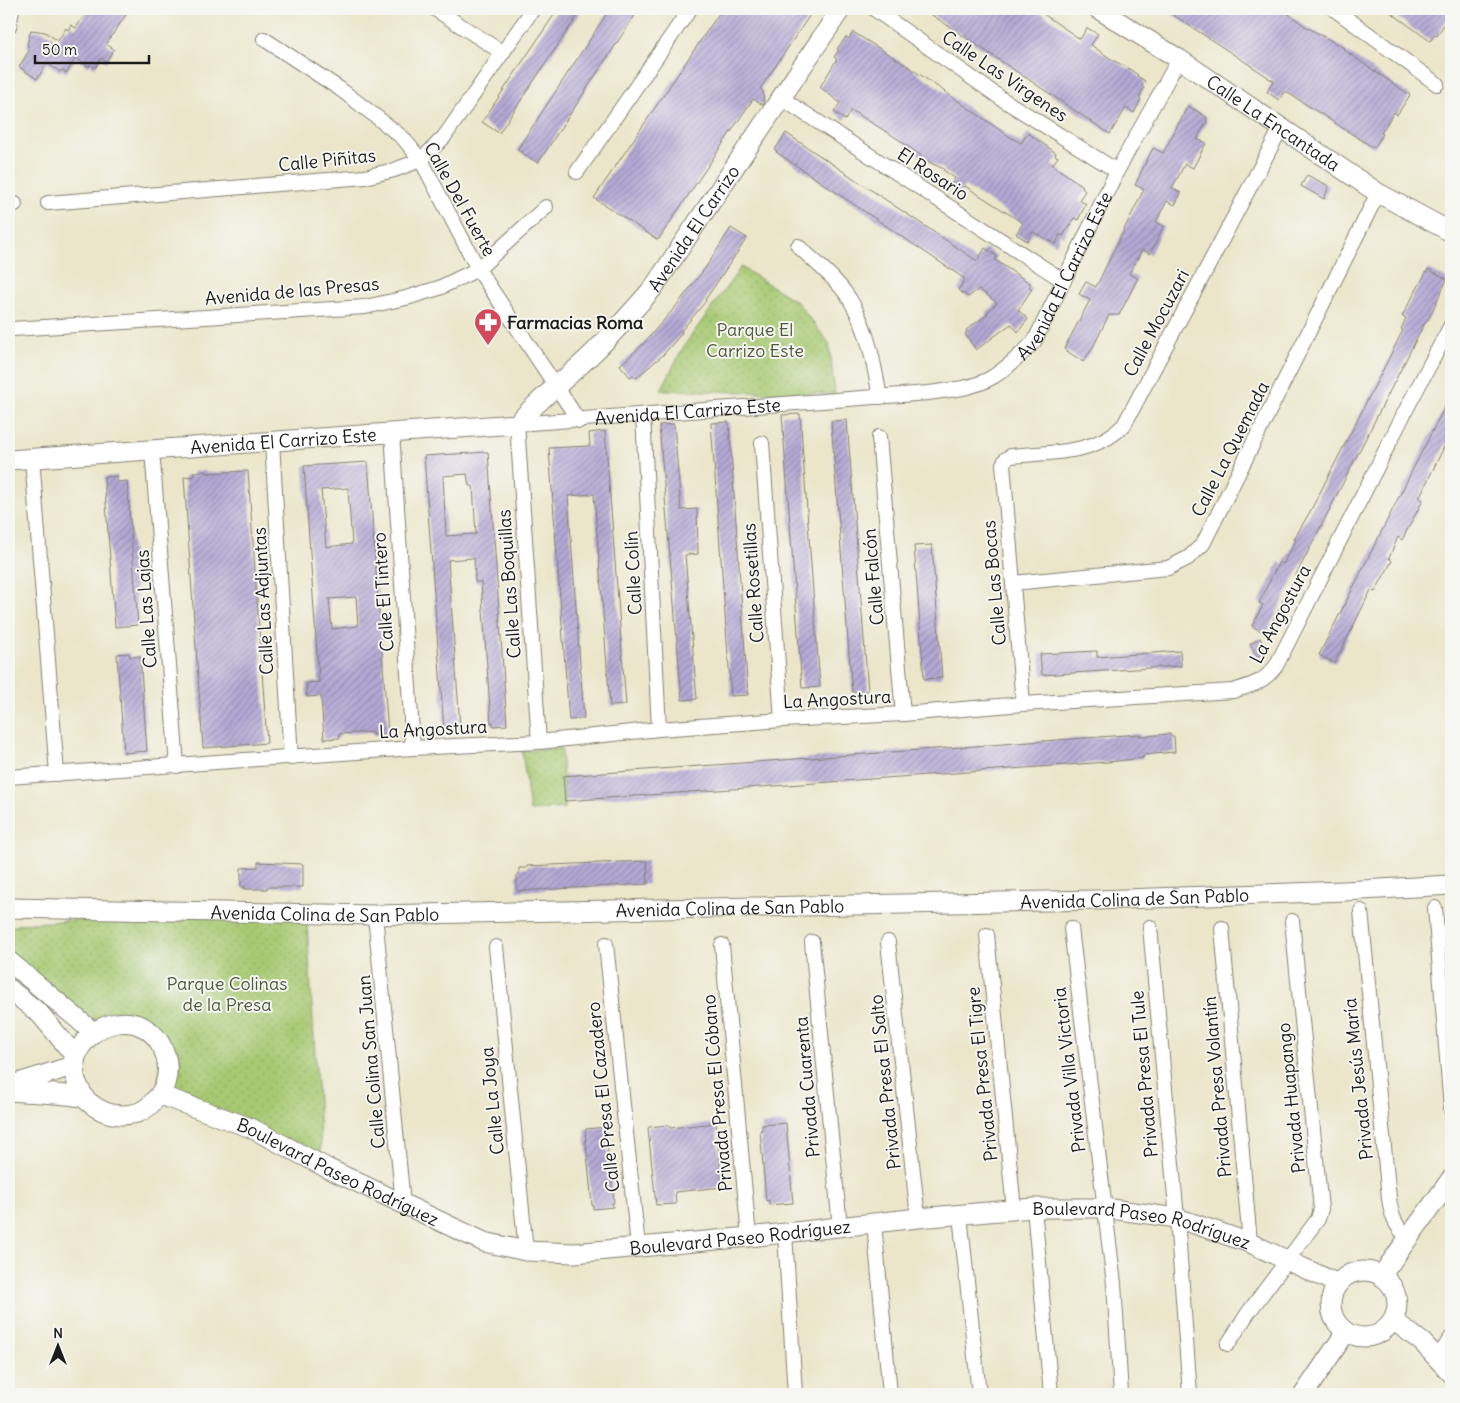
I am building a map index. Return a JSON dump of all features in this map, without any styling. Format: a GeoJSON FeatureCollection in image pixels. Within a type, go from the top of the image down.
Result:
{"type":"FeatureCollection","features":[{"type":"Feature","properties":{"kind":"street"},"geometry":{"type":"LineString","coordinates":[[10,18],[24,9]]}},
{"type":"Feature","properties":{"kind":"street"},"geometry":{"type":"LineString","coordinates":[[435,9],[504,53]]}},
{"type":"Feature","properties":{"kind":"street","name":"Calle Piñitas"},"geometry":{"type":"LineString","coordinates":[[48,203],[365,176],[394,170],[421,160],[444,137],[533,9]]}},
{"type":"Feature","properties":{"kind":"street"},"geometry":{"type":"LineString","coordinates":[[577,172],[690,9]]}},
{"type":"Feature","properties":{"kind":"street","name":"Avenida El Carrizo"},"geometry":{"type":"LineString","coordinates":[[517,424],[534,405],[620,326],[653,288],[841,9]]}},
{"type":"Feature","properties":{"kind":"street","name":"Calle Las Virgenes"},"geometry":{"type":"LineString","coordinates":[[874,9],[1002,99],[1117,171]]}},
{"type":"Feature","properties":{"kind":"street","name":"Calle La Encantada"},"geometry":{"type":"LineString","coordinates":[[1098,9],[1179,59],[1378,193],[1451,232]]}},
{"type":"Feature","properties":{"kind":"street"},"geometry":{"type":"LineString","coordinates":[[1334,9],[1436,84]]}},
{"type":"Feature","properties":{"kind":"street","name":"Calle Del Fuerte"},"geometry":{"type":"LineString","coordinates":[[264,39],[340,89],[403,138],[421,160],[478,269],[579,421]]}},
{"type":"Feature","properties":{"kind":"street","name":"Avenida El Carrizo Este"},"geometry":{"type":"LineString","coordinates":[[9,460],[579,421],[880,397],[928,393],[969,386],[988,380],[1034,342],[1117,171],[1179,59]]}},
{"type":"Feature","properties":{"kind":"street","name":"El Rosario"},"geometry":{"type":"LineString","coordinates":[[781,98],[1064,281]]}},
{"type":"Feature","properties":{"kind":"street","name":"Calle Mocuzari"},"geometry":{"type":"LineString","coordinates":[[1006,459],[1011,456],[1082,449],[1100,443],[1114,435],[1124,425],[1281,128]]}},
{"type":"Feature","properties":{"kind":"street","name":"Calle La Quemada"},"geometry":{"type":"LineString","coordinates":[[1013,583],[1168,568],[1188,558],[1203,544],[1378,193]]}},
{"type":"Feature","properties":{"kind":"street","name":"Avenida de las Presas"},"geometry":{"type":"LineString","coordinates":[[12,330],[365,307],[406,298],[439,288],[478,269],[546,207]]}},
{"type":"Feature","properties":{"kind":"street"},"geometry":{"type":"LineString","coordinates":[[798,246],[829,275],[853,304],[870,345],[880,397]]}},
{"type":"Feature","properties":{"kind":"street","name":"La Angostura"},"geometry":{"type":"LineString","coordinates":[[9,777],[413,748],[539,742],[782,720],[903,714],[1023,704],[1233,691],[1267,678],[1276,666],[1451,325]]}},
{"type":"Feature","properties":{"kind":"street","name":"Calle Colín"},"geometry":{"type":"LineString","coordinates":[[643,415],[660,730]]}},
{"type":"Feature","properties":{"kind":"street","name":"Calle Las Boquillas"},"geometry":{"type":"LineString","coordinates":[[517,424],[539,742]]}},
{"type":"Feature","properties":{"kind":"street","name":"Calle El Tintero"},"geometry":{"type":"LineString","coordinates":[[392,433],[413,748]]}},
{"type":"Feature","properties":{"kind":"street","name":"Calle Falcón"},"geometry":{"type":"LineString","coordinates":[[880,437],[903,714]]}},
{"type":"Feature","properties":{"kind":"street","name":"Calle Las Adjuntas"},"geometry":{"type":"LineString","coordinates":[[272,442],[291,758]]}},
{"type":"Feature","properties":{"kind":"street","name":"Calle Rosetillas"},"geometry":{"type":"LineString","coordinates":[[762,443],[782,720]]}},
{"type":"Feature","properties":{"kind":"street","name":"Calle Las Lajas"},"geometry":{"type":"LineString","coordinates":[[152,450],[177,766]]}},
{"type":"Feature","properties":{"kind":"street"},"geometry":{"type":"LineString","coordinates":[[32,458],[57,774]]}},
{"type":"Feature","properties":{"kind":"street","name":"Calle Las Bocas"},"geometry":{"type":"LineString","coordinates":[[1006,459],[1003,464],[1023,704]]}},
{"type":"Feature","properties":{"kind":"street","name":"Avenida Colina de San Pablo"},"geometry":{"type":"LineString","coordinates":[[9,908],[376,915],[1097,900],[1305,893],[1451,885]]}},
{"type":"Feature","properties":{"kind":"street"},"geometry":{"type":"LineString","coordinates":[[1435,908],[1451,1109]]}},
{"type":"Feature","properties":{"kind":"street","name":"Privada Jesús María"},"geometry":{"type":"LineString","coordinates":[[1361,911],[1391,1216],[1398,1228],[1408,1238]]}},
{"type":"Feature","properties":{"kind":"street","name":"Calle Colina San Juan"},"geometry":{"type":"LineString","coordinates":[[376,915],[403,1204]]}},
{"type":"Feature","properties":{"kind":"street","name":"Privada Huapango"},"geometry":{"type":"LineString","coordinates":[[1228,1344],[1262,1294],[1318,1219],[1321,1209],[1292,921]]}},
{"type":"Feature","properties":{"kind":"street","name":"Privada Presa El Tule"},"geometry":{"type":"LineString","coordinates":[[1150,927],[1190,1394]]}},
{"type":"Feature","properties":{"kind":"street","name":"Privada Villa Victoria"},"geometry":{"type":"LineString","coordinates":[[1072,928],[1114,1284],[1121,1394]]}},
{"type":"Feature","properties":{"kind":"street","name":"Privada Presa Volantín"},"geometry":{"type":"LineString","coordinates":[[1222,928],[1250,1243]]}},
{"type":"Feature","properties":{"kind":"street","name":"Privada Presa El Tigre"},"geometry":{"type":"LineString","coordinates":[[987,935],[1014,1210]]}},
{"type":"Feature","properties":{"kind":"street","name":"Privada Cuarenta"},"geometry":{"type":"LineString","coordinates":[[812,942],[840,1227]]}},
{"type":"Feature","properties":{"kind":"street","name":"Privada Presa El Salto"},"geometry":{"type":"LineString","coordinates":[[888,942],[918,1218]]}},
{"type":"Feature","properties":{"kind":"street","name":"Calle Presa El Cazadero"},"geometry":{"type":"LineString","coordinates":[[606,944],[638,1246]]}},
{"type":"Feature","properties":{"kind":"street","name":"Privada Presa El Cóbano"},"geometry":{"type":"LineString","coordinates":[[722,945],[749,1237]]}},
{"type":"Feature","properties":{"kind":"street","name":"Calle La Joya"},"geometry":{"type":"LineString","coordinates":[[496,947],[526,1251]]}},
{"type":"Feature","properties":{"kind":"street"},"geometry":{"type":"LineString","coordinates":[[9,961],[93,1032]]}},
{"type":"Feature","properties":{"kind":"street"},"geometry":{"type":"LineString","coordinates":[[9,989],[40,1014],[75,1061]]}},
{"type":"Feature","properties":{"kind":"street"},"geometry":{"type":"LineString","coordinates":[[120,1022],[135,1024],[148,1031],[159,1041],[166,1053],[168,1068],[166,1082],[160,1095],[149,1107],[141,1111],[118,1116],[102,1112],[84,1097],[75,1076],[75,1061],[86,1038],[93,1032],[106,1025],[120,1022]]}},
{"type":"Feature","properties":{"kind":"street"},"geometry":{"type":"LineString","coordinates":[[9,1086],[75,1061]]}},
{"type":"Feature","properties":{"kind":"street"},"geometry":{"type":"LineString","coordinates":[[9,1091],[84,1097]]}},
{"type":"Feature","properties":{"kind":"street","name":"Boulevard Paseo Rodríguez"},"geometry":{"type":"LineString","coordinates":[[160,1095],[251,1128],[327,1168],[484,1242],[526,1251],[574,1253],[785,1234],[960,1214],[1034,1208],[1104,1208],[1176,1218],[1250,1243],[1338,1284]]}},
{"type":"Feature","properties":{"kind":"street"},"geometry":{"type":"LineString","coordinates":[[1381,1276],[1451,1179]]}},
{"type":"Feature","properties":{"kind":"street"},"geometry":{"type":"LineString","coordinates":[[1034,1208],[1051,1394]]}},
{"type":"Feature","properties":{"kind":"street"},"geometry":{"type":"LineString","coordinates":[[960,1214],[978,1394]]}},
{"type":"Feature","properties":{"kind":"street"},"geometry":{"type":"LineString","coordinates":[[874,1223],[890,1394]]}},
{"type":"Feature","properties":{"kind":"street"},"geometry":{"type":"LineString","coordinates":[[785,1234],[796,1394]]}},
{"type":"Feature","properties":{"kind":"street"},"geometry":{"type":"LineString","coordinates":[[1358,1272],[1370,1272],[1381,1276],[1390,1285],[1396,1296],[1397,1308],[1393,1320],[1387,1328],[1372,1336],[1356,1336],[1346,1332],[1335,1321],[1331,1305],[1332,1295],[1338,1284],[1347,1276],[1358,1272]]}},
{"type":"Feature","properties":{"kind":"street"},"geometry":{"type":"LineString","coordinates":[[1393,1320],[1422,1342],[1451,1373]]}},
{"type":"Feature","properties":{"kind":"street"},"geometry":{"type":"LineString","coordinates":[[1304,1394],[1346,1332]]}},
{"type":"Feature","properties":{"kind":"street"},"geometry":{"type":"LineString","coordinates":[[1437,1358],[1451,1338]]}},
{"type":"Feature","properties":{"kind":"green space","name":"Parque El Carrizo Este"},"geometry":{"type":"Polygon","coordinates":[[[741,267],[797,302],[829,343],[835,394],[661,390],[684,346],[741,267]]]}},
{"type":"Feature","properties":{"kind":"green space"},"geometry":{"type":"Polygon","coordinates":[[[561,748],[565,808],[530,811],[522,751],[561,748]]]}},
{"type":"Feature","properties":{"kind":"green space","name":"Parque Colinas de la Presa"},"geometry":{"type":"Polygon","coordinates":[[[240,908],[306,909],[322,1166],[158,1083],[164,1050],[147,1022],[116,1011],[84,1023],[9,954],[9,928],[20,924],[240,908]]]}},
{"type":"Feature","properties":{"kind":"building"},"geometry":{"type":"Polygon","coordinates":[[[88,9],[130,9],[106,44],[114,49],[106,62],[101,58],[95,68],[90,64],[89,67],[76,58],[66,73],[62,70],[60,72],[47,63],[37,79],[19,67],[30,49],[27,45],[31,30],[45,32],[58,41],[66,28],[68,30],[71,25],[76,28],[88,9]]]}},
{"type":"Feature","properties":{"kind":"building"},"geometry":{"type":"Polygon","coordinates":[[[558,9],[582,9],[499,133],[482,122],[558,9]]]}},
{"type":"Feature","properties":{"kind":"building"},"geometry":{"type":"Polygon","coordinates":[[[610,9],[639,9],[538,163],[517,150],[610,9]]]}},
{"type":"Feature","properties":{"kind":"building"},"geometry":{"type":"Polygon","coordinates":[[[722,9],[814,9],[760,89],[763,91],[763,105],[753,99],[658,240],[594,198],[722,9]]]}},
{"type":"Feature","properties":{"kind":"building"},"geometry":{"type":"Polygon","coordinates":[[[923,9],[1036,9],[1080,39],[1087,28],[1098,34],[1091,45],[1145,81],[1139,98],[1141,99],[1134,113],[1126,108],[1110,134],[923,9]]]}},
{"type":"Feature","properties":{"kind":"building"},"geometry":{"type":"Polygon","coordinates":[[[1164,9],[1282,9],[1305,26],[1344,48],[1351,55],[1410,95],[1397,115],[1394,112],[1374,148],[1285,91],[1279,100],[1267,92],[1274,81],[1164,9]]]}},
{"type":"Feature","properties":{"kind":"building"},"geometry":{"type":"Polygon","coordinates":[[[1386,9],[1421,9],[1425,11],[1427,9],[1451,9],[1451,13],[1437,36],[1435,35],[1430,41],[1386,9]]]}},
{"type":"Feature","properties":{"kind":"building"},"geometry":{"type":"Polygon","coordinates":[[[853,32],[909,67],[1010,137],[1021,143],[1028,133],[1056,153],[1055,155],[1058,157],[1052,165],[1083,186],[1082,188],[1085,191],[1079,200],[1086,204],[1078,220],[1074,218],[1063,236],[1060,234],[1056,244],[1033,232],[1027,241],[1016,234],[1023,223],[965,186],[960,193],[950,187],[955,178],[944,169],[931,163],[898,139],[851,110],[845,120],[834,112],[840,103],[820,87],[837,59],[834,57],[839,50],[837,49],[846,37],[849,39],[853,32]]]}},
{"type":"Feature","properties":{"kind":"building"},"geometry":{"type":"Polygon","coordinates":[[[1188,106],[1207,117],[1207,121],[1197,139],[1206,143],[1193,168],[1185,164],[1172,188],[1181,193],[1175,205],[1167,201],[1156,222],[1164,226],[1150,254],[1142,250],[1129,274],[1138,278],[1119,315],[1109,315],[1092,349],[1083,362],[1064,349],[1090,300],[1079,294],[1086,282],[1096,287],[1144,189],[1135,185],[1153,148],[1163,153],[1188,106]]]}},
{"type":"Feature","properties":{"kind":"building"},"geometry":{"type":"Polygon","coordinates":[[[786,133],[977,261],[985,248],[997,256],[995,260],[1031,284],[1029,287],[1032,289],[1018,310],[1028,319],[1018,332],[1011,324],[976,350],[965,334],[966,330],[988,314],[986,313],[997,303],[979,289],[968,297],[958,290],[965,279],[776,152],[775,150],[786,133]]]}},
{"type":"Feature","properties":{"kind":"building"},"geometry":{"type":"Polygon","coordinates":[[[1307,175],[1329,186],[1324,199],[1301,186],[1307,175]]]}},
{"type":"Feature","properties":{"kind":"building"},"geometry":{"type":"Polygon","coordinates":[[[731,228],[747,238],[706,301],[663,355],[636,378],[633,375],[630,377],[620,365],[643,344],[677,305],[706,267],[731,228]]]}},
{"type":"Feature","properties":{"kind":"building"},"geometry":{"type":"Polygon","coordinates":[[[1428,269],[1447,279],[1430,316],[1423,326],[1266,634],[1252,626],[1263,605],[1259,603],[1279,562],[1283,564],[1296,540],[1294,539],[1311,510],[1389,358],[1403,330],[1401,329],[1406,318],[1402,316],[1428,269]]]}},
{"type":"Feature","properties":{"kind":"building"},"geometry":{"type":"Polygon","coordinates":[[[1451,394],[1451,445],[1446,443],[1419,498],[1423,500],[1402,540],[1398,537],[1389,558],[1392,561],[1375,592],[1371,590],[1335,663],[1319,655],[1451,394]]]}},
{"type":"Feature","properties":{"kind":"building"},"geometry":{"type":"Polygon","coordinates":[[[800,414],[820,687],[802,688],[782,415],[800,414]]]}},
{"type":"Feature","properties":{"kind":"building"},"geometry":{"type":"Polygon","coordinates":[[[847,420],[868,691],[852,692],[831,421],[847,420]]]}},
{"type":"Feature","properties":{"kind":"building"},"geometry":{"type":"Polygon","coordinates":[[[729,422],[748,695],[731,696],[711,423],[729,422]]]}},
{"type":"Feature","properties":{"kind":"building"},"geometry":{"type":"Polygon","coordinates":[[[674,424],[681,510],[697,509],[698,554],[685,555],[697,699],[682,700],[659,425],[674,424]]]}},
{"type":"Feature","properties":{"kind":"building"},"geometry":{"type":"Polygon","coordinates":[[[605,431],[626,705],[610,706],[594,494],[568,496],[584,719],[569,720],[549,448],[590,446],[589,433],[605,431]]]}},
{"type":"Feature","properties":{"kind":"building"},"geometry":{"type":"Polygon","coordinates":[[[488,452],[507,725],[493,726],[493,723],[491,723],[481,582],[475,582],[474,558],[448,560],[460,726],[459,728],[444,730],[424,456],[488,452]],[[467,474],[443,476],[446,536],[476,534],[473,486],[469,486],[467,474]]]}},
{"type":"Feature","properties":{"kind":"building"},"geometry":{"type":"Polygon","coordinates":[[[368,462],[388,734],[372,735],[372,732],[339,734],[340,738],[324,739],[321,696],[307,697],[306,683],[319,682],[304,466],[368,462]],[[348,488],[321,490],[326,547],[352,544],[348,488]],[[356,597],[329,599],[332,629],[358,626],[356,597]]]}},
{"type":"Feature","properties":{"kind":"building"},"geometry":{"type":"Polygon","coordinates":[[[206,471],[206,473],[248,471],[267,743],[203,748],[184,477],[194,476],[193,472],[206,471]]]}},
{"type":"Feature","properties":{"kind":"building"},"geometry":{"type":"Polygon","coordinates":[[[117,476],[117,482],[127,481],[138,625],[115,627],[104,477],[117,476]]]}},
{"type":"Feature","properties":{"kind":"building"},"geometry":{"type":"Polygon","coordinates":[[[932,545],[942,678],[924,679],[914,546],[932,545]]]}},
{"type":"Feature","properties":{"kind":"building"},"geometry":{"type":"Polygon","coordinates":[[[1260,638],[1268,651],[1257,657],[1250,644],[1260,638]]]}},
{"type":"Feature","properties":{"kind":"building"},"geometry":{"type":"Polygon","coordinates":[[[1097,651],[1097,657],[1180,651],[1181,666],[1042,675],[1040,654],[1097,651]]]}},
{"type":"Feature","properties":{"kind":"building"},"geometry":{"type":"Polygon","coordinates":[[[129,653],[130,657],[140,656],[147,751],[124,753],[117,654],[129,653]]]}},
{"type":"Feature","properties":{"kind":"building"},"geometry":{"type":"Polygon","coordinates":[[[1140,734],[1140,736],[1170,734],[1170,736],[1174,736],[1175,752],[1143,755],[1143,758],[1108,762],[565,801],[563,776],[1140,734]]]}},
{"type":"Feature","properties":{"kind":"building"},"geometry":{"type":"Polygon","coordinates":[[[647,861],[648,884],[517,891],[519,868],[527,868],[527,866],[647,861]]]}},
{"type":"Feature","properties":{"kind":"building"},"geometry":{"type":"Polygon","coordinates":[[[258,862],[303,864],[303,887],[244,889],[245,887],[241,887],[241,868],[258,867],[258,862]]]}},
{"type":"Feature","properties":{"kind":"building"},"geometry":{"type":"Polygon","coordinates":[[[716,1123],[722,1187],[675,1192],[676,1204],[656,1205],[649,1127],[668,1125],[670,1128],[716,1123]]]}},
{"type":"Feature","properties":{"kind":"building"},"geometry":{"type":"Polygon","coordinates":[[[786,1123],[793,1203],[769,1205],[769,1200],[766,1201],[760,1130],[762,1130],[762,1125],[786,1123]]]}},
{"type":"Feature","properties":{"kind":"building"},"geometry":{"type":"Polygon","coordinates":[[[605,1127],[605,1131],[607,1131],[608,1164],[610,1164],[614,1203],[612,1203],[613,1207],[593,1209],[585,1133],[586,1129],[605,1127]]]}},
{"type":"Feature","properties":{"kind":"place","name":"Farmacias Roma"},"geometry":{"type":"Point","coordinates":[488,346]}}]}
